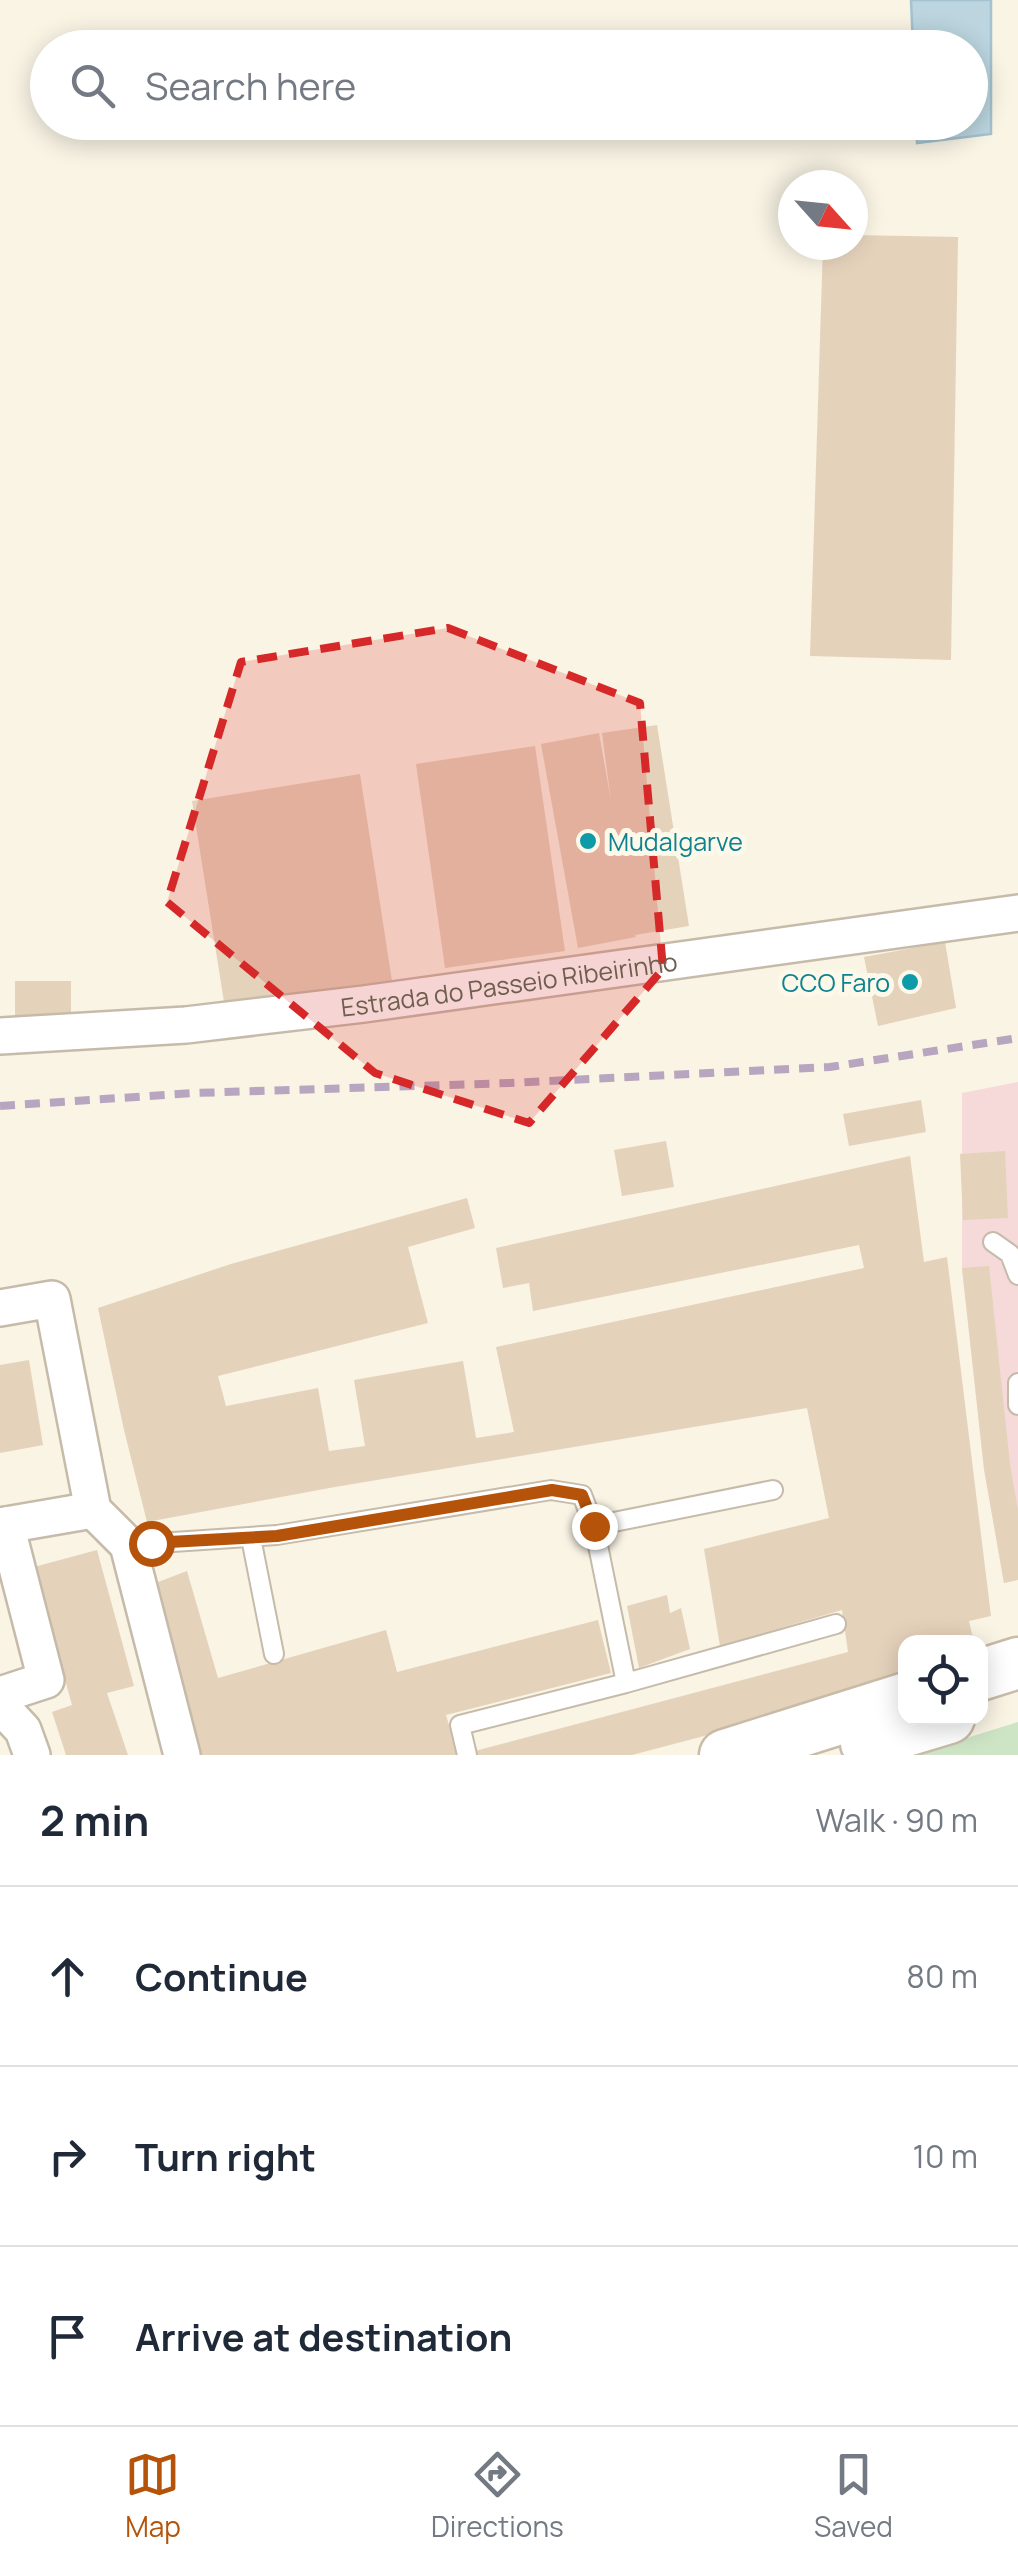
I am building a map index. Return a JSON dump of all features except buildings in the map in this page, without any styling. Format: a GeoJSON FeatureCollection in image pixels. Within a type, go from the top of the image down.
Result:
{"type":"FeatureCollection","features":[{"type":"Feature","properties":{"kind":"main road"},"geometry":{"type":"LineString","coordinates":[[988,1672],[1018,1663]]}},
{"type":"Feature","properties":{"kind":"main road"},"geometry":{"type":"LineString","coordinates":[[988,1705],[1018,1696]]}},
{"type":"Feature","properties":{"kind":"main road"},"geometry":{"type":"LineString","coordinates":[[725,1755],[898,1701]]}},
{"type":"Feature","properties":{"kind":"main road"},"geometry":{"type":"LineString","coordinates":[[828,1755],[926,1725]]}},
{"type":"Feature","properties":{"kind":"street","name":"Estrada do Passeio Ribeirinho"},"geometry":{"type":"LineString","coordinates":[[0,1036],[186,1025],[364,1004],[1018,913]]}},
{"type":"Feature","properties":{"kind":"street"},"geometry":{"type":"LineString","coordinates":[[0,1308],[52,1299],[93,1510],[128,1545],[182,1755]]}},
{"type":"Feature","properties":{"kind":"street"},"geometry":{"type":"LineString","coordinates":[[32,1755],[23,1730],[8,1714],[2,1695],[46,1680],[3,1525],[93,1510]]}},
{"type":"Feature","properties":{"kind":"lane"},"geometry":{"type":"LineString","coordinates":[[993,1242],[1010,1254],[1018,1275]]}},
{"type":"Feature","properties":{"kind":"lane"},"geometry":{"type":"LineString","coordinates":[[1018,1383],[1018,1405]]}},
{"type":"Feature","properties":{"kind":"lane"},"geometry":{"type":"LineString","coordinates":[[128,1545],[251,1538],[552,1490],[582,1495],[594,1526],[626,1683]]}},
{"type":"Feature","properties":{"kind":"lane"},"geometry":{"type":"LineString","coordinates":[[594,1526],[772,1490]]}},
{"type":"Feature","properties":{"kind":"lane"},"geometry":{"type":"LineString","coordinates":[[251,1538],[274,1654]]}},
{"type":"Feature","properties":{"kind":"lane"},"geometry":{"type":"LineString","coordinates":[[468,1755],[460,1726],[836,1624]]}},
{"type":"Feature","properties":{"kind":"highlighted area"},"geometry":{"type":"Polygon","coordinates":[[[448,628],[640,703],[663,969],[529,1123],[375,1073],[167,902],[241,662],[448,628]]]}},
{"type":"Feature","properties":{"kind":"shaded area"},"geometry":{"type":"Polygon","coordinates":[[[1018,1082],[1018,1579],[1004,1583],[984,1469],[962,1268],[962,1093],[1018,1082]]]}},
{"type":"Feature","properties":{"kind":"green space"},"geometry":{"type":"Polygon","coordinates":[[[1018,1722],[1018,1755],[912,1755],[1018,1722]]]}},
{"type":"Feature","properties":{"kind":"water"},"geometry":{"type":"Polygon","coordinates":[[[911,0],[991,0],[991,134],[988,134],[988,30],[912,30],[911,0]]]}},
{"type":"Feature","properties":{"kind":"railway"},"geometry":{"type":"LineString","coordinates":[[0,1106],[195,1093],[830,1067],[1018,1038]]}},
{"type":"Feature","properties":{"kind":"place","name":"Mudalgarve"},"geometry":{"type":"Point","coordinates":[588,841]}},
{"type":"Feature","properties":{"kind":"place","name":"CCO Faro"},"geometry":{"type":"Point","coordinates":[910,982]}},
{"type":"Feature","properties":{"kind":"route"},"geometry":{"type":"LineString","coordinates":[[151,1543],[277,1536],[552,1490],[582,1495],[594,1526]]}}]}
